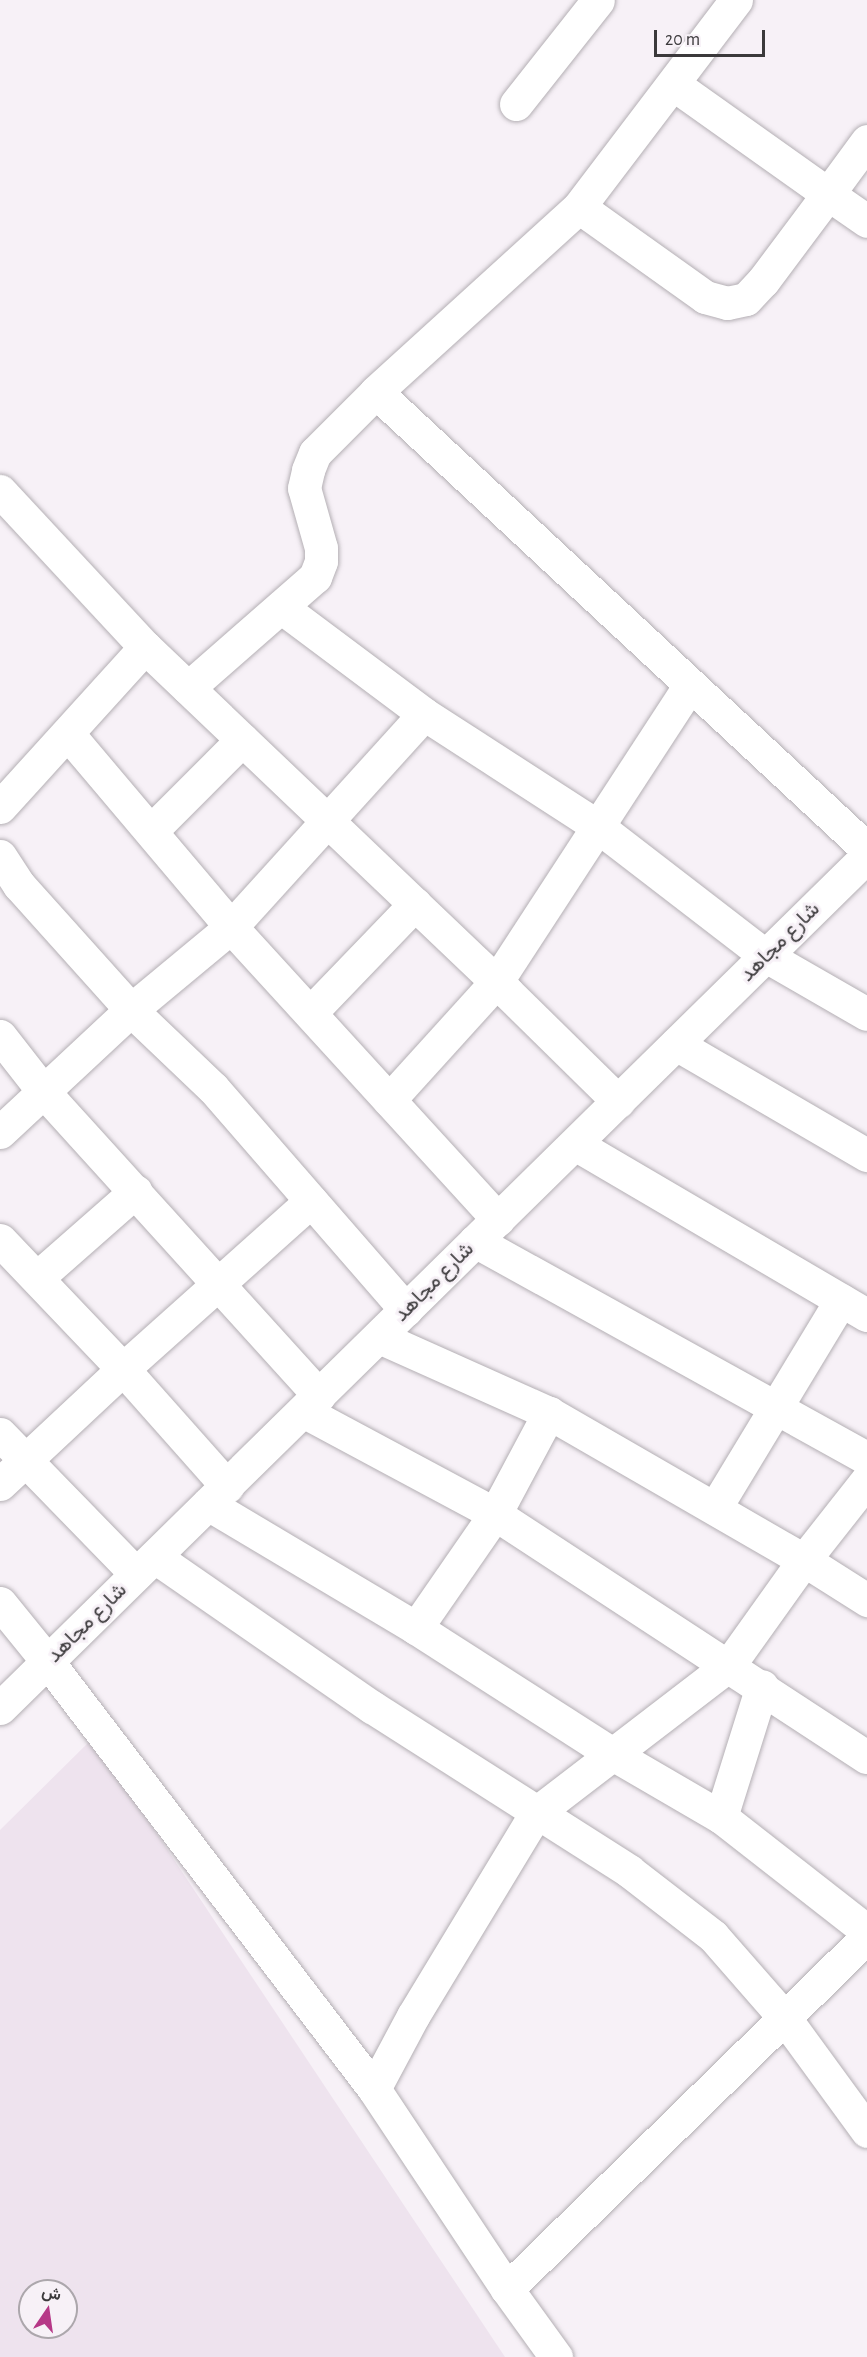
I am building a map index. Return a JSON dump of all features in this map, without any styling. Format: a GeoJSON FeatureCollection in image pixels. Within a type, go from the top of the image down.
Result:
{"type":"FeatureCollection","features":[{"type":"Feature","properties":{"kind":"street"},"geometry":{"type":"LineString","coordinates":[[516,104],[598,0]]}},
{"type":"Feature","properties":{"kind":"street"},"geometry":{"type":"LineString","coordinates":[[188,688],[315,577],[321,561],[321,548],[304,488],[315,453],[376,392],[579,207],[736,0]]}},
{"type":"Feature","properties":{"kind":"street"},"geometry":{"type":"LineString","coordinates":[[673,84],[867,221]]}},
{"type":"Feature","properties":{"kind":"street"},"geometry":{"type":"LineString","coordinates":[[579,207],[705,297],[727,303],[746,299],[764,282],[867,141]]}},
{"type":"Feature","properties":{"kind":"street"},"geometry":{"type":"LineString","coordinates":[[376,392],[689,686],[867,849]]}},
{"type":"Feature","properties":{"kind":"street"},"geometry":{"type":"LineString","coordinates":[[0,491],[145,647],[497,981],[618,1101]]}},
{"type":"Feature","properties":{"kind":"street"},"geometry":{"type":"LineString","coordinates":[[280,607],[424,714],[597,826],[766,956],[867,1014]]}},
{"type":"Feature","properties":{"kind":"street"},"geometry":{"type":"LineString","coordinates":[[0,807],[145,647]]}},
{"type":"Feature","properties":{"kind":"street"},"geometry":{"type":"LineString","coordinates":[[389,1100],[497,981],[689,686]]}},
{"type":"Feature","properties":{"kind":"street"},"geometry":{"type":"LineString","coordinates":[[0,1132],[131,1010],[231,927],[424,714]]}},
{"type":"Feature","properties":{"kind":"street"},"geometry":{"type":"LineString","coordinates":[[68,734],[231,927],[389,1100],[487,1230],[777,1408],[867,1458]]}},
{"type":"Feature","properties":{"kind":"street"},"geometry":{"type":"LineString","coordinates":[[151,831],[242,740]]}},
{"type":"Feature","properties":{"kind":"street"},"geometry":{"type":"LineString","coordinates":[[0,856],[19,885],[131,1010],[213,1088],[406,1310]]}},
{"type":"Feature","properties":{"kind":"street","name":"شارع مجاهد"},"geometry":{"type":"LineString","coordinates":[[0,1708],[867,856]]}},
{"type":"Feature","properties":{"kind":"street"},"geometry":{"type":"LineString","coordinates":[[311,1012],[415,904]]}},
{"type":"Feature","properties":{"kind":"street"},"geometry":{"type":"LineString","coordinates":[[0,1036],[43,1091],[136,1191],[218,1286],[311,1403],[495,1514],[762,1686],[867,1757]]}},
{"type":"Feature","properties":{"kind":"street"},"geometry":{"type":"LineString","coordinates":[[676,1044],[867,1155]]}},
{"type":"Feature","properties":{"kind":"street"},"geometry":{"type":"LineString","coordinates":[[575,1144],[854,1307],[777,1408],[715,1508]]}},
{"type":"Feature","properties":{"kind":"street"},"geometry":{"type":"LineString","coordinates":[[38,1277],[136,1191]]}},
{"type":"Feature","properties":{"kind":"street"},"geometry":{"type":"LineString","coordinates":[[0,1484],[123,1368],[311,1201]]}},
{"type":"Feature","properties":{"kind":"street"},"geometry":{"type":"LineString","coordinates":[[0,1240],[123,1368],[218,1495],[417,1628],[611,1753],[721,1818],[867,1931]]}},
{"type":"Feature","properties":{"kind":"street"},"geometry":{"type":"LineString","coordinates":[[379,1337],[549,1413],[804,1560],[867,1600]]}},
{"type":"Feature","properties":{"kind":"street"},"geometry":{"type":"LineString","coordinates":[[417,1628],[495,1514],[549,1413]]}},
{"type":"Feature","properties":{"kind":"street"},"geometry":{"type":"LineString","coordinates":[[0,1434],[146,1566],[629,1871],[712,1936],[784,2017],[867,2131]]}},
{"type":"Feature","properties":{"kind":"street"},"geometry":{"type":"LineString","coordinates":[[374,2090],[413,2016],[536,1814],[611,1753],[729,1665],[804,1560],[867,1480]]}},
{"type":"Feature","properties":{"kind":"street"},"geometry":{"type":"LineString","coordinates":[[0,1603],[48,1662],[374,2090],[507,2289],[556,2357]]}},
{"type":"Feature","properties":{"kind":"street"},"geometry":{"type":"LineString","coordinates":[[721,1818],[762,1686]]}},
{"type":"Feature","properties":{"kind":"street"},"geometry":{"type":"LineString","coordinates":[[507,2289],[867,1936]]}},
{"type":"Feature","properties":{"kind":"shaded area"},"geometry":{"type":"Polygon","coordinates":[[[93,1738],[505,2357],[0,2357],[0,1830],[93,1738]]]}}]}
